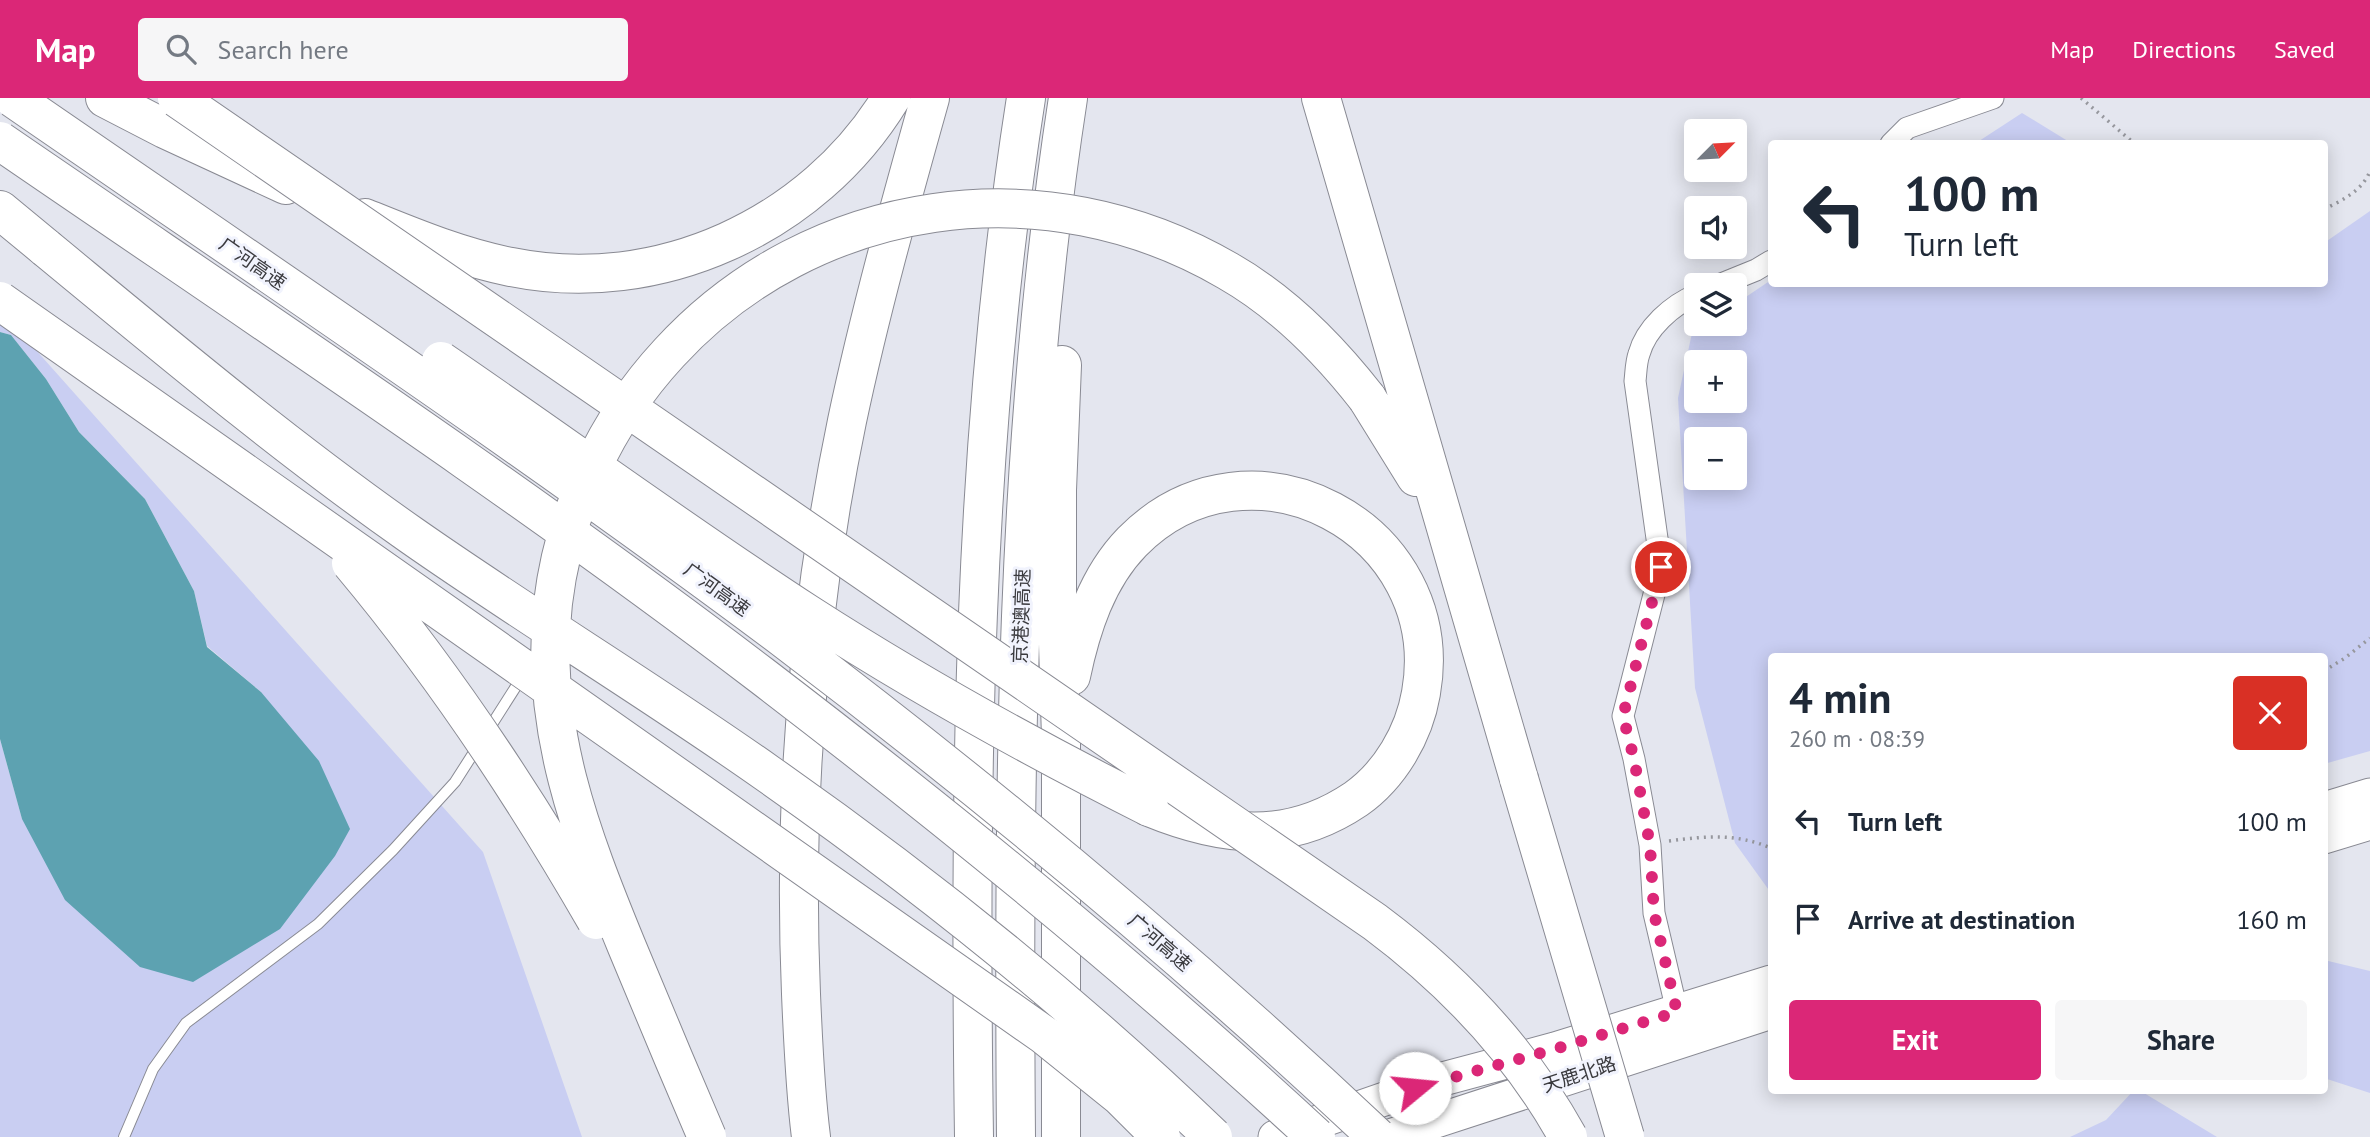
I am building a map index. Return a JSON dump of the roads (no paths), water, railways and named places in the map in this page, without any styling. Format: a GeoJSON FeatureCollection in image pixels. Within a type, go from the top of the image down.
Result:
{"type":"FeatureCollection","features":[{"type":"Feature","properties":{"kind":"highway"},"geometry":{"type":"LineString","coordinates":[[13,98],[203,207],[316,278],[428,351],[656,512],[821,622],[976,716],[1149,807],[1192,823],[1214,829],[1258,833],[1280,830],[1322,818],[1361,795],[1391,763],[1404,744],[1420,703],[1424,659],[1418,615],[1400,574],[1380,547],[1355,524],[1336,512],[1306,499],[1273,492],[1229,492],[1186,505],[1149,528],[1118,559],[1095,598],[1077,650],[1061,737]]}},
{"type":"Feature","properties":{"kind":"highway","name":"广河高速"},"geometry":{"type":"LineString","coordinates":[[13,98],[463,409],[668,553],[784,639],[1012,818],[1113,902],[1233,1005],[1377,1137]]}},
{"type":"Feature","properties":{"kind":"highway"},"geometry":{"type":"LineString","coordinates":[[106,98],[248,169],[406,234],[480,261],[545,272],[611,273],[643,268],[707,251],[766,223],[802,198],[836,167],[864,136],[891,98]]}},
{"type":"Feature","properties":{"kind":"highway"},"geometry":{"type":"LineString","coordinates":[[177,98],[1375,922],[1435,970],[1475,1009],[1531,1077],[1568,1137]]}},
{"type":"Feature","properties":{"kind":"highway"},"geometry":{"type":"LineString","coordinates":[[811,1137],[803,1041],[799,863],[807,712],[818,598],[831,510],[861,361],[930,98]]}},
{"type":"Feature","properties":{"kind":"highway"},"geometry":{"type":"LineString","coordinates":[[974,1137],[974,735],[978,609],[995,360],[1007,235],[1026,98]]}},
{"type":"Feature","properties":{"kind":"highway","name":"京港澳高速"},"geometry":{"type":"LineString","coordinates":[[1016,1137],[1016,750],[1020,611],[1037,364],[1049,240],[1068,98]]}},
{"type":"Feature","properties":{"kind":"highway"},"geometry":{"type":"LineString","coordinates":[[1061,1123],[1061,737],[1057,490],[1061,366],[1089,98]]}},
{"type":"Feature","properties":{"kind":"highway"},"geometry":{"type":"LineString","coordinates":[[1321,98],[1625,1137]]}},
{"type":"Feature","properties":{"kind":"highway"},"geometry":{"type":"LineString","coordinates":[[0,141],[461,458],[759,673],[1086,934],[1315,1137]]}},
{"type":"Feature","properties":{"kind":"highway"},"geometry":{"type":"LineString","coordinates":[[707,1137],[620,929],[580,823],[559,751],[550,677],[553,603],[559,566],[576,506],[595,460],[613,427],[656,366],[682,339],[738,291],[813,248],[872,226],[944,211],[1019,208],[1081,215],[1164,239],[1209,260],[1262,293],[1292,316],[1336,359],[1393,437],[1426,498],[1454,561],[1469,605]]}},
{"type":"Feature","properties":{"kind":"highway"},"geometry":{"type":"LineString","coordinates":[[0,210],[237,405],[386,518],[764,771],[893,865],[1019,964],[1213,1137]]}},
{"type":"Feature","properties":{"kind":"highway"},"geometry":{"type":"LineString","coordinates":[[46,248],[150,344],[241,436],[318,523],[415,644],[483,739],[567,869],[654,1028],[707,1137]]}},
{"type":"Feature","properties":{"kind":"highway"},"geometry":{"type":"LineString","coordinates":[[0,301],[1044,1035],[1121,1097],[1161,1137]]}},
{"type":"Feature","properties":{"kind":"main road"},"geometry":{"type":"LineString","coordinates":[[2328,808],[2370,795]]}},
{"type":"Feature","properties":{"kind":"main road"},"geometry":{"type":"LineString","coordinates":[[2328,836],[2370,823]]}},
{"type":"Feature","properties":{"kind":"main road","name":"天鹿北路"},"geometry":{"type":"LineString","coordinates":[[1387,1137],[1453,1115],[1560,1063],[1677,1012],[1768,983]]}},
{"type":"Feature","properties":{"kind":"main road","name":"天鹿北路"},"geometry":{"type":"LineString","coordinates":[[1275,1137],[1439,1080],[1560,1063],[1768,1013]]}},
{"type":"Feature","properties":{"kind":"main road"},"geometry":{"type":"LineString","coordinates":[[1439,1080],[1453,1115]]}},
{"type":"Feature","properties":{"kind":"street"},"geometry":{"type":"LineString","coordinates":[[1895,140],[1907,128],[1993,98]]}},
{"type":"Feature","properties":{"kind":"street"},"geometry":{"type":"LineString","coordinates":[[1747,274],[1768,263]]}},
{"type":"Feature","properties":{"kind":"street"},"geometry":{"type":"LineString","coordinates":[[1677,1012],[1654,913],[1650,845],[1623,716],[1661,567],[1635,381],[1639,353],[1648,335],[1666,313],[1684,302]]}},
{"type":"Feature","properties":{"kind":"lane"},"geometry":{"type":"LineString","coordinates":[[124,1137],[153,1069],[186,1023],[318,924],[393,850],[455,782],[522,677]]}}]}
